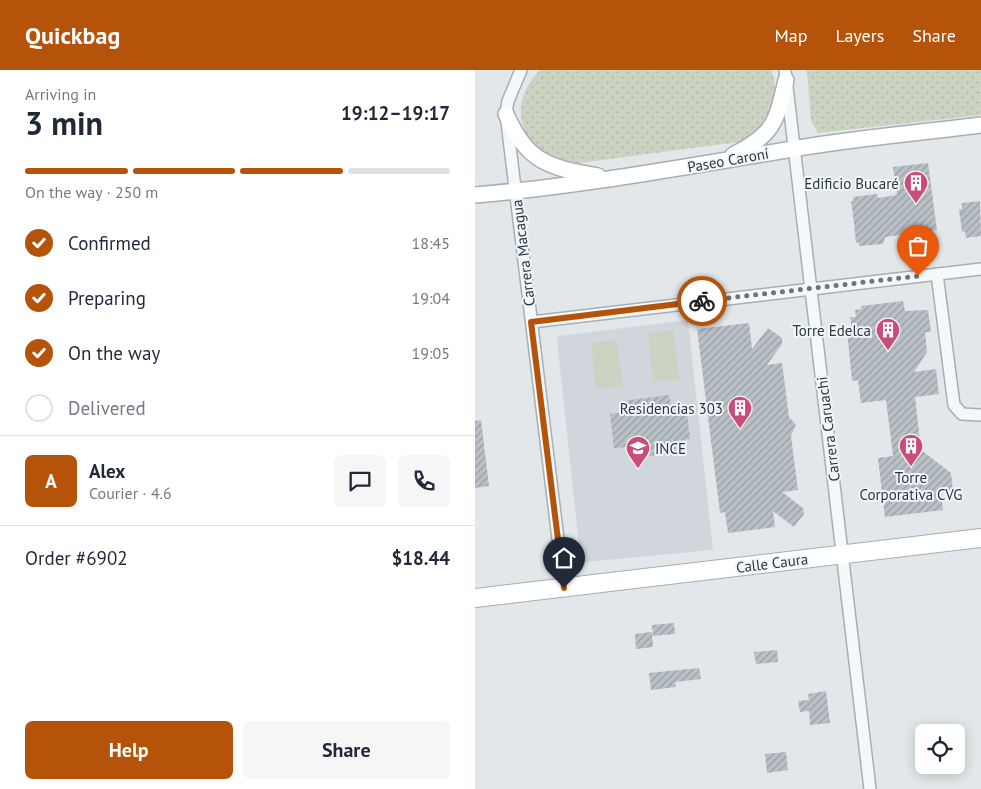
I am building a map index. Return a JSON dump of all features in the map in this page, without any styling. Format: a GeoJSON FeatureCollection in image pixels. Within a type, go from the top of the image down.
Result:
{"type":"FeatureCollection","features":[{"type":"Feature","properties":{"kind":"main road","name":"Calle Caura"},"geometry":{"type":"LineString","coordinates":[[475,598],[981,538]]}},
{"type":"Feature","properties":{"kind":"street","name":"Carrera Macagua"},"geometry":{"type":"LineString","coordinates":[[521,70],[508,101],[506,114],[564,588]]}},
{"type":"Feature","properties":{"kind":"street"},"geometry":{"type":"LineString","coordinates":[[719,162],[751,146],[769,130],[779,111],[786,75]]}},
{"type":"Feature","properties":{"kind":"street","name":"Carrera Caruachi"},"geometry":{"type":"LineString","coordinates":[[786,75],[870,789]]}},
{"type":"Feature","properties":{"kind":"street"},"geometry":{"type":"LineString","coordinates":[[506,114],[515,136],[535,157],[567,170],[611,178]]}},
{"type":"Feature","properties":{"kind":"street","name":"Paseo Caroní"},"geometry":{"type":"LineString","coordinates":[[475,195],[516,192],[719,162],[795,148],[981,125]]}},
{"type":"Feature","properties":{"kind":"street"},"geometry":{"type":"LineString","coordinates":[[531,322],[981,268]]}},
{"type":"Feature","properties":{"kind":"street"},"geometry":{"type":"LineString","coordinates":[[937,274],[954,405],[962,414],[981,415]]}},
{"type":"Feature","properties":{"kind":"shaded area","name":"INCE"},"geometry":{"type":"Polygon","coordinates":[[[688,320],[713,550],[585,562],[580,555],[557,339],[559,336],[688,320]]]}},
{"type":"Feature","properties":{"kind":"green space"},"geometry":{"type":"Polygon","coordinates":[[[540,70],[771,70],[775,84],[775,99],[772,113],[765,126],[746,141],[572,164],[555,159],[541,151],[531,140],[524,128],[521,114],[523,99],[529,84],[540,70]]]}},
{"type":"Feature","properties":{"kind":"green space"},"geometry":{"type":"Polygon","coordinates":[[[807,70],[981,70],[981,115],[818,133],[811,121],[807,70]]]}},
{"type":"Feature","properties":{"kind":"green space"},"geometry":{"type":"Polygon","coordinates":[[[674,330],[679,379],[653,382],[648,332],[674,330]]]}},
{"type":"Feature","properties":{"kind":"green space"},"geometry":{"type":"Polygon","coordinates":[[[617,340],[623,387],[596,389],[591,343],[617,340]]]}},
{"type":"Feature","properties":{"kind":"building"},"geometry":{"type":"Polygon","coordinates":[[[928,163],[937,230],[885,237],[883,244],[859,246],[859,242],[856,243],[851,201],[854,201],[853,197],[877,194],[878,198],[897,195],[893,167],[928,163]]]}},
{"type":"Feature","properties":{"kind":"building"},"geometry":{"type":"Polygon","coordinates":[[[980,201],[981,236],[966,238],[965,231],[962,232],[959,209],[962,209],[962,203],[980,201]]]}},
{"type":"Feature","properties":{"kind":"building"},"geometry":{"type":"Polygon","coordinates":[[[903,301],[905,311],[928,310],[931,332],[925,332],[927,352],[914,372],[936,369],[939,394],[915,397],[921,450],[951,473],[953,491],[941,492],[943,510],[885,517],[878,458],[893,456],[886,400],[861,403],[858,380],[852,381],[847,330],[852,329],[850,317],[856,317],[855,310],[862,309],[861,306],[903,301]]]}},
{"type":"Feature","properties":{"kind":"building","name":"Residencias 303"},"geometry":{"type":"Polygon","coordinates":[[[749,323],[752,349],[768,328],[782,338],[782,344],[767,365],[782,363],[789,417],[796,425],[791,436],[798,490],[782,492],[803,508],[804,514],[794,527],[773,511],[775,527],[728,533],[725,512],[720,513],[697,329],[749,323]]]}},
{"type":"Feature","properties":{"kind":"building"},"geometry":{"type":"Polygon","coordinates":[[[669,395],[671,407],[686,405],[690,439],[675,441],[676,453],[630,458],[629,447],[614,448],[610,414],[625,412],[623,401],[669,395]]]}},
{"type":"Feature","properties":{"kind":"building"},"geometry":{"type":"Polygon","coordinates":[[[481,420],[489,486],[475,488],[475,421],[481,420]]]}},
{"type":"Feature","properties":{"kind":"building"},"geometry":{"type":"Polygon","coordinates":[[[674,623],[675,634],[653,636],[652,625],[674,623]]]}},
{"type":"Feature","properties":{"kind":"building"},"geometry":{"type":"Polygon","coordinates":[[[652,632],[653,647],[636,649],[635,634],[652,632]]]}},
{"type":"Feature","properties":{"kind":"building"},"geometry":{"type":"Polygon","coordinates":[[[777,650],[778,662],[756,664],[754,652],[777,650]]]}},
{"type":"Feature","properties":{"kind":"building"},"geometry":{"type":"Polygon","coordinates":[[[699,668],[701,679],[675,682],[676,687],[651,690],[649,673],[699,668]]]}},
{"type":"Feature","properties":{"kind":"building"},"geometry":{"type":"Polygon","coordinates":[[[826,691],[830,723],[810,725],[809,711],[800,712],[798,701],[809,700],[808,694],[826,691]]]}},
{"type":"Feature","properties":{"kind":"building"},"geometry":{"type":"Polygon","coordinates":[[[786,752],[788,770],[767,773],[765,754],[786,752]]]}},
{"type":"Feature","properties":{"kind":"way so far"},"geometry":{"type":"LineString","coordinates":[[702,301],[918,276]]}},
{"type":"Feature","properties":{"kind":"place","name":"Edificio Bucaré"},"geometry":{"type":"Point","coordinates":[916,204]}},
{"type":"Feature","properties":{"kind":"place","name":"Torre Edelca"},"geometry":{"type":"Point","coordinates":[888,351]}},
{"type":"Feature","properties":{"kind":"place","name":"Residencias 303"},"geometry":{"type":"Point","coordinates":[740,429]}},
{"type":"Feature","properties":{"kind":"place","name":"Torre Corporativa CVG"},"geometry":{"type":"Point","coordinates":[911,467]}},
{"type":"Feature","properties":{"kind":"place","name":"INCE"},"geometry":{"type":"Point","coordinates":[638,469]}},
{"type":"Feature","properties":{"kind":"route"},"geometry":{"type":"LineString","coordinates":[[564,588],[531,322],[702,301]]}}]}
